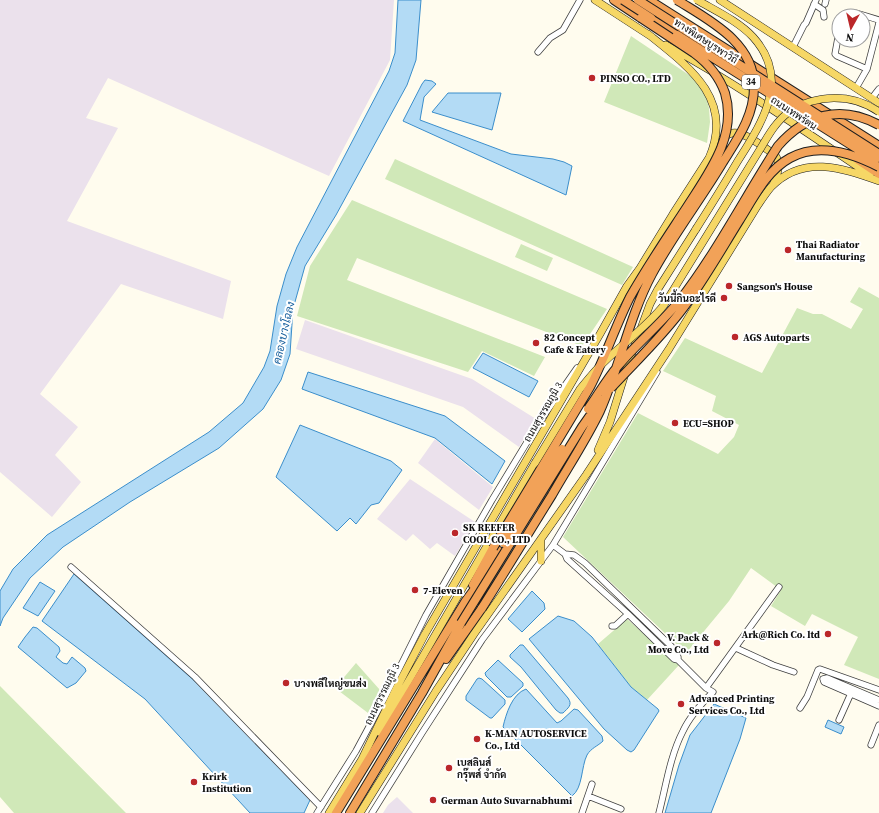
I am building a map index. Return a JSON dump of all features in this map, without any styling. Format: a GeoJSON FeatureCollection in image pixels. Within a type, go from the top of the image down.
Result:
{"type":"FeatureCollection","features":[{"type":"Feature","properties":{"kind":"highway"},"geometry":{"type":"LineString","coordinates":[[336,813],[465,602],[493,548],[590,387],[630,297],[708,172],[722,147],[727,133],[728,110],[726,100],[720,82],[709,66],[694,53],[614,0]]}},
{"type":"Feature","properties":{"kind":"highway","name":"ทางพิเศษบูรพาวิถี"},"geometry":{"type":"LineString","coordinates":[[623,0],[879,163]]}},
{"type":"Feature","properties":{"kind":"highway","name":"ทางพิเศษบูรพาวิถี"},"geometry":{"type":"LineString","coordinates":[[638,0],[879,154]]}},
{"type":"Feature","properties":{"kind":"highway","name":"ถนนเทพรัตน"},"geometry":{"type":"LineString","coordinates":[[649,0],[879,146]]}},
{"type":"Feature","properties":{"kind":"highway"},"geometry":{"type":"LineString","coordinates":[[422,693],[482,608],[585,440],[610,386],[628,332],[645,288],[661,258],[743,130],[749,117],[754,86],[751,68],[735,40],[718,25],[677,0]]}},
{"type":"Feature","properties":{"kind":"highway"},"geometry":{"type":"LineString","coordinates":[[465,602],[488,571],[535,489],[602,388],[618,366],[658,326],[680,299],[706,263],[778,146],[786,137],[804,123],[825,115],[840,114],[855,116],[868,119],[879,125]]}},
{"type":"Feature","properties":{"kind":"highway"},"geometry":{"type":"LineString","coordinates":[[350,813],[462,623],[582,427],[609,390],[664,332],[683,308],[768,177],[783,162],[804,152],[830,150],[846,153],[879,167]]}},
{"type":"Feature","properties":{"kind":"highway"},"geometry":{"type":"LineString","coordinates":[[846,153],[879,174]]}},
{"type":"Feature","properties":{"kind":"main road","name":"ถนนเทพรัตน"},"geometry":{"type":"LineString","coordinates":[[595,0],[648,34],[698,62],[879,181]]}},
{"type":"Feature","properties":{"kind":"main road"},"geometry":{"type":"LineString","coordinates":[[586,475],[610,422],[629,361],[650,304],[760,124],[769,102],[771,87],[770,72],[767,61],[754,38],[736,23],[697,0]]}},
{"type":"Feature","properties":{"kind":"main road"},"geometry":{"type":"LineString","coordinates":[[720,0],[879,103]]}},
{"type":"Feature","properties":{"kind":"main road","name":"ถนนสุวรรณภูมิ 3"},"geometry":{"type":"LineString","coordinates":[[329,813],[362,760],[395,691],[422,640],[627,286],[640,268],[713,150],[717,122],[708,92],[691,70],[648,34]]}},
{"type":"Feature","properties":{"kind":"main road"},"geometry":{"type":"LineString","coordinates":[[362,760],[391,713],[535,463],[580,389],[608,359],[649,322],[664,305],[775,126],[789,112],[807,103],[828,98],[838,98],[858,102],[879,112]]}},
{"type":"Feature","properties":{"kind":"main road"},"geometry":{"type":"LineString","coordinates":[[360,813],[436,691],[474,634],[586,475],[670,348],[758,205],[771,187],[779,168],[778,160],[775,156],[745,136],[737,133],[727,135],[723,137],[713,150]]}},
{"type":"Feature","properties":{"kind":"main road"},"geometry":{"type":"LineString","coordinates":[[771,187],[792,173],[806,167],[818,166],[840,169],[879,181]]}},
{"type":"Feature","properties":{"kind":"main road"},"geometry":{"type":"LineString","coordinates":[[541,539],[541,561]]}},
{"type":"Feature","properties":{"kind":"street"},"geometry":{"type":"LineString","coordinates":[[538,52],[550,38],[563,30],[580,0]]}},
{"type":"Feature","properties":{"kind":"street"},"geometry":{"type":"LineString","coordinates":[[793,47],[814,4],[823,10],[824,17]]}},
{"type":"Feature","properties":{"kind":"street"},"geometry":{"type":"LineString","coordinates":[[856,88],[867,69],[879,22]]}},
{"type":"Feature","properties":{"kind":"street"},"geometry":{"type":"LineString","coordinates":[[836,48],[835,54],[837,56],[867,69]]}},
{"type":"Feature","properties":{"kind":"street"},"geometry":{"type":"LineString","coordinates":[[872,98],[879,89]]}},
{"type":"Feature","properties":{"kind":"street"},"geometry":{"type":"LineString","coordinates":[[317,813],[356,751],[426,615],[492,500],[538,424],[600,334]]}},
{"type":"Feature","properties":{"kind":"street"},"geometry":{"type":"LineString","coordinates":[[372,813],[422,732],[482,640],[553,545],[652,382],[670,348]]}},
{"type":"Feature","properties":{"kind":"street"},"geometry":{"type":"LineString","coordinates":[[553,545],[565,554],[567,559],[628,614],[674,659],[678,660],[706,688],[713,692],[692,716],[682,733],[672,759],[659,813]]}},
{"type":"Feature","properties":{"kind":"street"},"geometry":{"type":"LineString","coordinates":[[565,554],[574,555],[585,563],[670,646],[678,657],[678,660]]}},
{"type":"Feature","properties":{"kind":"street"},"geometry":{"type":"LineString","coordinates":[[72,567],[195,677],[321,807]]}},
{"type":"Feature","properties":{"kind":"street"},"geometry":{"type":"LineString","coordinates":[[706,688],[779,587]]}},
{"type":"Feature","properties":{"kind":"street"},"geometry":{"type":"LineString","coordinates":[[612,626],[615,626],[628,614]]}},
{"type":"Feature","properties":{"kind":"street"},"geometry":{"type":"LineString","coordinates":[[736,648],[773,665],[794,672]]}},
{"type":"Feature","properties":{"kind":"street"},"geometry":{"type":"LineString","coordinates":[[800,708],[807,697],[818,670],[820,669],[879,690]]}},
{"type":"Feature","properties":{"kind":"street"},"geometry":{"type":"LineString","coordinates":[[852,691],[879,700]]}},
{"type":"Feature","properties":{"kind":"street"},"geometry":{"type":"LineString","coordinates":[[852,691],[879,706]]}},
{"type":"Feature","properties":{"kind":"street"},"geometry":{"type":"LineString","coordinates":[[839,720],[852,691]]}},
{"type":"Feature","properties":{"kind":"street"},"geometry":{"type":"LineString","coordinates":[[871,745],[879,725]]}},
{"type":"Feature","properties":{"kind":"street"},"geometry":{"type":"LineString","coordinates":[[582,813],[592,784]]}},
{"type":"Feature","properties":{"kind":"street"},"geometry":{"type":"LineString","coordinates":[[588,796],[621,809]]}},
{"type":"Feature","properties":{"kind":"shaded area"},"geometry":{"type":"Polygon","coordinates":[[[0,0],[394,0],[390,60],[329,176],[108,78],[86,118],[118,128],[67,221],[231,281],[223,319],[121,284],[40,394],[78,427],[55,455],[81,482],[52,517],[0,472],[0,0]]]}},
{"type":"Feature","properties":{"kind":"shaded area"},"geometry":{"type":"Polygon","coordinates":[[[305,320],[472,379],[536,419],[519,447],[463,407],[296,349],[305,320]]]}},
{"type":"Feature","properties":{"kind":"shaded area"},"geometry":{"type":"Polygon","coordinates":[[[435,439],[493,487],[479,510],[418,463],[435,439]]]}},
{"type":"Feature","properties":{"kind":"shaded area"},"geometry":{"type":"Polygon","coordinates":[[[410,479],[475,522],[455,556],[437,543],[430,549],[413,534],[406,541],[377,519],[410,479]]]}},
{"type":"Feature","properties":{"kind":"shaded area"},"geometry":{"type":"Polygon","coordinates":[[[397,797],[413,813],[383,813],[388,805],[397,797]]]}},
{"type":"Feature","properties":{"kind":"green space"},"geometry":{"type":"Polygon","coordinates":[[[631,36],[695,79],[706,97],[709,108],[710,122],[707,143],[604,102],[631,36]]]}},
{"type":"Feature","properties":{"kind":"green space"},"geometry":{"type":"Polygon","coordinates":[[[395,159],[633,267],[622,285],[385,179],[395,159]]]}},
{"type":"Feature","properties":{"kind":"green space"},"geometry":{"type":"Polygon","coordinates":[[[352,200],[607,309],[582,346],[357,258],[347,280],[545,357],[534,376],[482,351],[468,372],[297,316],[310,266],[352,200]]]}},
{"type":"Feature","properties":{"kind":"green space"},"geometry":{"type":"Polygon","coordinates":[[[521,244],[553,258],[547,271],[515,257],[521,244]]]}},
{"type":"Feature","properties":{"kind":"green space"},"geometry":{"type":"Polygon","coordinates":[[[859,287],[879,298],[879,679],[844,665],[858,637],[812,614],[805,626],[771,606],[781,590],[751,568],[729,601],[686,653],[563,537],[638,413],[718,454],[734,437],[739,425],[712,411],[716,396],[663,371],[685,338],[762,373],[797,308],[813,314],[822,314],[851,329],[863,309],[850,302],[859,287]]]}},
{"type":"Feature","properties":{"kind":"green space"},"geometry":{"type":"Polygon","coordinates":[[[627,619],[679,665],[647,700],[631,687],[598,644],[627,619]]]}},
{"type":"Feature","properties":{"kind":"green space"},"geometry":{"type":"Polygon","coordinates":[[[356,663],[380,690],[368,713],[335,688],[356,663]]]}},
{"type":"Feature","properties":{"kind":"green space"},"geometry":{"type":"Polygon","coordinates":[[[0,686],[126,813],[14,813],[0,797],[0,686]]]}},
{"type":"Feature","properties":{"kind":"water","name":"คลองบางโฉลง"},"geometry":{"type":"Polygon","coordinates":[[[398,0],[421,0],[416,60],[407,85],[336,215],[305,266],[293,309],[290,354],[281,380],[263,409],[219,448],[130,502],[63,547],[30,578],[3,618],[0,626],[0,591],[13,569],[47,535],[209,432],[243,403],[264,367],[270,351],[277,306],[286,274],[297,247],[389,71],[395,53],[398,0]]]}},
{"type":"Feature","properties":{"kind":"water"},"geometry":{"type":"Polygon","coordinates":[[[425,80],[432,81],[436,84],[424,97],[420,120],[511,154],[553,159],[572,166],[566,195],[403,121],[425,80]]]}},
{"type":"Feature","properties":{"kind":"water"},"geometry":{"type":"Polygon","coordinates":[[[448,93],[501,93],[492,130],[432,112],[448,93]]]}},
{"type":"Feature","properties":{"kind":"water"},"geometry":{"type":"Polygon","coordinates":[[[483,353],[538,381],[529,397],[473,368],[483,353]]]}},
{"type":"Feature","properties":{"kind":"water"},"geometry":{"type":"Polygon","coordinates":[[[308,372],[445,416],[505,461],[492,484],[435,438],[302,389],[308,372]]]}},
{"type":"Feature","properties":{"kind":"water"},"geometry":{"type":"Polygon","coordinates":[[[300,425],[391,461],[402,470],[379,503],[371,505],[356,524],[350,518],[337,531],[276,477],[300,425]]]}},
{"type":"Feature","properties":{"kind":"water"},"geometry":{"type":"Polygon","coordinates":[[[74,574],[198,684],[310,800],[304,813],[250,813],[145,699],[42,621],[74,574]]]}},
{"type":"Feature","properties":{"kind":"water"},"geometry":{"type":"Polygon","coordinates":[[[40,582],[55,591],[38,616],[23,608],[40,582]]]}},
{"type":"Feature","properties":{"kind":"water"},"geometry":{"type":"Polygon","coordinates":[[[532,591],[544,603],[545,609],[522,632],[508,619],[532,591]]]}},
{"type":"Feature","properties":{"kind":"water"},"geometry":{"type":"Polygon","coordinates":[[[558,616],[574,621],[592,637],[631,687],[658,709],[659,711],[634,750],[631,752],[604,729],[529,639],[558,616]]]}},
{"type":"Feature","properties":{"kind":"water"},"geometry":{"type":"Polygon","coordinates":[[[33,627],[37,628],[59,647],[60,651],[56,657],[63,663],[67,664],[72,657],[85,668],[86,671],[76,683],[67,688],[18,647],[33,627]]]}},
{"type":"Feature","properties":{"kind":"water"},"geometry":{"type":"Polygon","coordinates":[[[520,645],[523,645],[568,698],[570,705],[563,713],[556,710],[521,667],[510,657],[510,655],[520,645]]]}},
{"type":"Feature","properties":{"kind":"water"},"geometry":{"type":"Polygon","coordinates":[[[498,660],[523,683],[523,686],[511,697],[507,697],[486,676],[485,673],[498,660]]]}},
{"type":"Feature","properties":{"kind":"water"},"geometry":{"type":"Polygon","coordinates":[[[479,678],[505,700],[505,704],[492,718],[466,700],[466,696],[479,678]]]}},
{"type":"Feature","properties":{"kind":"water"},"geometry":{"type":"Polygon","coordinates":[[[526,689],[557,723],[574,709],[578,710],[602,736],[603,741],[587,755],[580,783],[576,792],[572,796],[503,727],[513,700],[517,695],[526,689]]]}},
{"type":"Feature","properties":{"kind":"water"},"geometry":{"type":"Polygon","coordinates":[[[714,704],[746,718],[740,739],[711,813],[665,813],[679,765],[690,735],[714,704]]]}},
{"type":"Feature","properties":{"kind":"water"},"geometry":{"type":"Polygon","coordinates":[[[828,720],[844,727],[841,734],[825,727],[828,720]]]}},
{"type":"Feature","properties":{"kind":"place","name":"PINSO CO., LTD"},"geometry":{"type":"Point","coordinates":[592,78]}},
{"type":"Feature","properties":{"kind":"place","name":"Thai Radiator Manufacturing"},"geometry":{"type":"Point","coordinates":[788,250]}},
{"type":"Feature","properties":{"kind":"place","name":"Sangson's House"},"geometry":{"type":"Point","coordinates":[729,286]}},
{"type":"Feature","properties":{"kind":"place","name":"วันนี้กินอะไรดี"},"geometry":{"type":"Point","coordinates":[724,298]}},
{"type":"Feature","properties":{"kind":"place","name":"AGS Autoparts"},"geometry":{"type":"Point","coordinates":[735,337]}},
{"type":"Feature","properties":{"kind":"place","name":"82 Concept Cafe & Eatery"},"geometry":{"type":"Point","coordinates":[536,343]}},
{"type":"Feature","properties":{"kind":"place","name":"ECU=SHOP"},"geometry":{"type":"Point","coordinates":[675,423]}},
{"type":"Feature","properties":{"kind":"place","name":"SK REEFER COOL CO., LTD"},"geometry":{"type":"Point","coordinates":[455,533]}},
{"type":"Feature","properties":{"kind":"place","name":"7-Eleven"},"geometry":{"type":"Point","coordinates":[415,590]}},
{"type":"Feature","properties":{"kind":"place","name":"Ark@Rich Co. ltd"},"geometry":{"type":"Point","coordinates":[828,634]}},
{"type":"Feature","properties":{"kind":"place","name":"V. Pack & Move Co., Ltd"},"geometry":{"type":"Point","coordinates":[717,643]}},
{"type":"Feature","properties":{"kind":"place","name":"บางพลีใหญ่ขนส่ง"},"geometry":{"type":"Point","coordinates":[286,683]}},
{"type":"Feature","properties":{"kind":"place","name":"Advanced Printing Services Co., Ltd"},"geometry":{"type":"Point","coordinates":[681,704]}},
{"type":"Feature","properties":{"kind":"place","name":"K-MAN AUTOSERVICE Co., Ltd"},"geometry":{"type":"Point","coordinates":[477,739]}},
{"type":"Feature","properties":{"kind":"place","name":"เบสลินส์ กรุ๊พส์ จำกัด"},"geometry":{"type":"Point","coordinates":[449,768]}},
{"type":"Feature","properties":{"kind":"place","name":"Krirk Institution"},"geometry":{"type":"Point","coordinates":[194,782]}},
{"type":"Feature","properties":{"kind":"place","name":"German Auto Suvarnabhumi"},"geometry":{"type":"Point","coordinates":[433,800]}}]}
